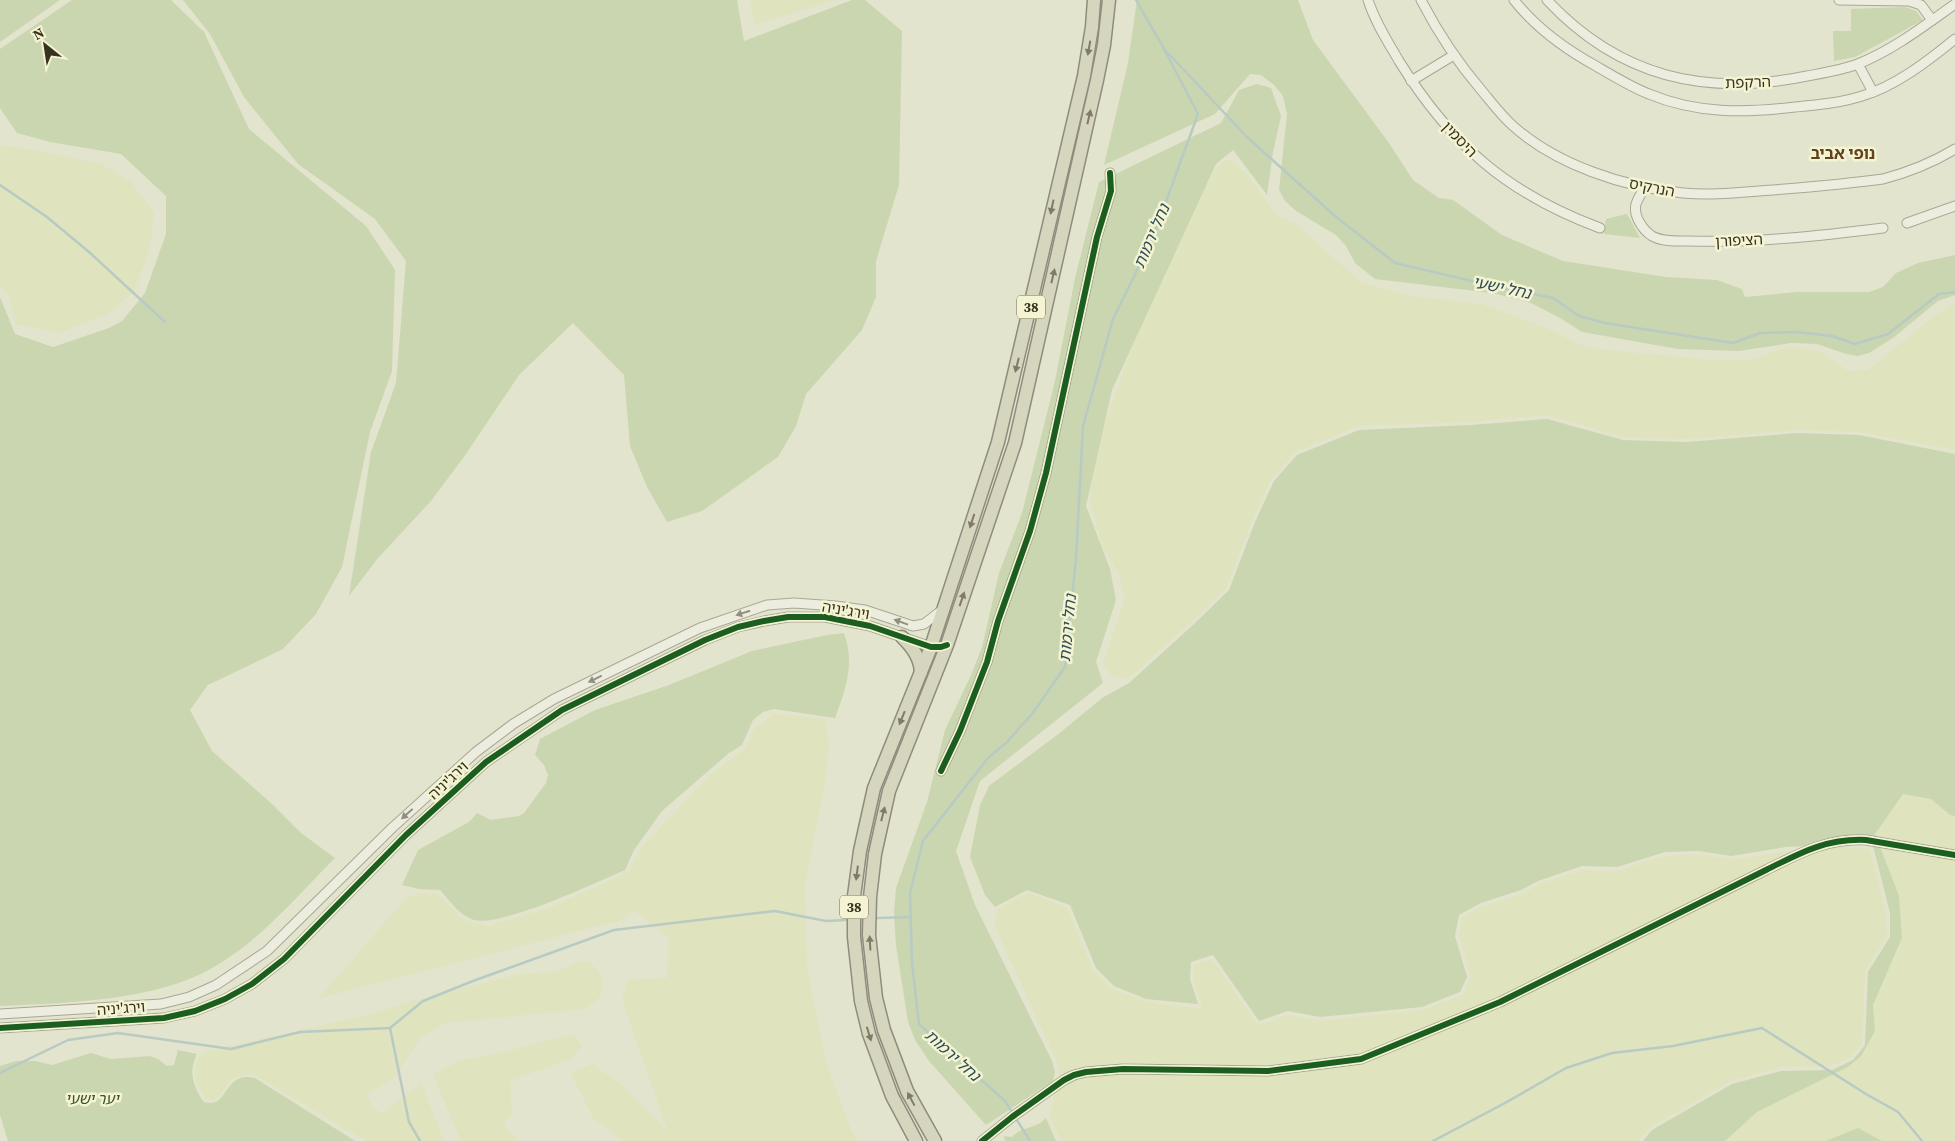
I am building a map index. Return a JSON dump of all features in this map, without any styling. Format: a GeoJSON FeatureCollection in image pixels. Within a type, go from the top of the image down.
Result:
{"type":"FeatureCollection","features":[{"type":"Feature","properties":{"kind":"highway","name":"38"},"geometry":{"type":"LineString","coordinates":[[916,1141],[892,1096],[869,1034],[861,1001],[854,937],[854,896],[866,820],[874,788],[931,647],[998,442],[1060,171],[1084,76],[1092,27],[1094,0]]}},
{"type":"Feature","properties":{"kind":"highway","name":"38"},"geometry":{"type":"LineString","coordinates":[[935,1141],[907,1091],[884,1030],[876,998],[871,964],[870,897],[881,821],[889,791],[947,645],[1015,443],[1097,80],[1104,45],[1109,0]]}},
{"type":"Feature","properties":{"kind":"highway"},"geometry":{"type":"LineString","coordinates":[[902,637],[915,652],[921,672]]}},
{"type":"Feature","properties":{"kind":"street","name":"היסמין"},"geometry":{"type":"LineString","coordinates":[[1368,0],[1371,10],[1411,81],[1447,128],[1490,169],[1514,187],[1571,217],[1600,228]]}},
{"type":"Feature","properties":{"kind":"street","name":"הנרקיס"},"geometry":{"type":"LineString","coordinates":[[1421,0],[1432,22],[1454,55],[1512,126],[1532,140],[1582,168],[1606,177],[1644,187],[1683,193],[1718,194],[1857,183],[1909,172],[1934,162],[1955,149]]}},
{"type":"Feature","properties":{"kind":"street"},"geometry":{"type":"LineString","coordinates":[[1514,0],[1526,16],[1568,50],[1626,83],[1650,95],[1714,111],[1763,111],[1841,101],[1873,92],[1901,78],[1955,39]]}},
{"type":"Feature","properties":{"kind":"street","name":"הרקפת"},"geometry":{"type":"LineString","coordinates":[[1547,0],[1576,29],[1621,58],[1694,82],[1728,84],[1784,81],[1858,64],[1897,44],[1955,4]]}},
{"type":"Feature","properties":{"kind":"street"},"geometry":{"type":"LineString","coordinates":[[1839,0],[1909,1],[1921,6],[1932,20]]}},
{"type":"Feature","properties":{"kind":"street"},"geometry":{"type":"LineString","coordinates":[[1411,81],[1454,55]]}},
{"type":"Feature","properties":{"kind":"street"},"geometry":{"type":"LineString","coordinates":[[1858,64],[1873,92]]}},
{"type":"Feature","properties":{"kind":"street"},"geometry":{"type":"LineString","coordinates":[[941,771],[960,732],[987,662],[998,621],[1030,532],[1046,473],[1097,237],[1111,191],[1110,173]]}},
{"type":"Feature","properties":{"kind":"street","name":"הציפורן"},"geometry":{"type":"LineString","coordinates":[[1644,187],[1636,206],[1636,214],[1646,232],[1654,238],[1716,242],[1833,235],[1883,228]]}},
{"type":"Feature","properties":{"kind":"street"},"geometry":{"type":"LineString","coordinates":[[1907,223],[1955,206]]}},
{"type":"Feature","properties":{"kind":"street","name":"וירג'יניה"},"geometry":{"type":"LineString","coordinates":[[0,1014],[161,1004],[189,998],[216,985],[267,951],[399,821],[476,752],[512,724],[554,699],[700,628],[767,605],[794,603],[865,610],[913,626],[924,624],[944,608]]}},
{"type":"Feature","properties":{"kind":"street","name":"וירג'יניה"},"geometry":{"type":"LineString","coordinates":[[0,1028],[164,1018],[195,1011],[225,999],[252,984],[284,959],[406,835],[486,762],[562,710],[705,640],[738,627],[788,617],[841,619],[870,626],[931,647],[947,645]]}},
{"type":"Feature","properties":{"kind":"street"},"geometry":{"type":"LineString","coordinates":[[982,1141],[1064,1080],[1080,1074],[1123,1069],[1268,1071],[1361,1059],[1500,1002],[1766,870],[1830,842],[1866,840],[1955,854]]}},
{"type":"Feature","properties":{"kind":"green space"},"geometry":{"type":"Polygon","coordinates":[[[0,0],[60,0],[0,42],[0,0]]]}},
{"type":"Feature","properties":{"kind":"green space"},"geometry":{"type":"Polygon","coordinates":[[[72,0],[171,0],[204,32],[249,129],[366,226],[395,270],[392,371],[370,432],[342,567],[316,614],[283,649],[208,685],[190,710],[212,751],[272,804],[301,833],[335,858],[263,931],[231,956],[191,978],[166,987],[110,998],[0,1006],[0,297],[15,334],[53,347],[109,328],[122,321],[145,293],[166,234],[166,196],[121,154],[50,142],[17,133],[0,108],[0,49],[72,0]]]}},
{"type":"Feature","properties":{"kind":"green space"},"geometry":{"type":"Polygon","coordinates":[[[183,0],[737,0],[744,41],[852,0],[865,0],[902,31],[899,185],[876,261],[876,297],[862,330],[806,394],[796,426],[778,457],[702,511],[667,522],[647,487],[630,446],[624,375],[573,323],[519,375],[466,454],[431,501],[378,558],[349,596],[371,452],[396,383],[406,261],[375,219],[298,164],[244,97],[210,34],[183,0]]]}},
{"type":"Feature","properties":{"kind":"green space"},"geometry":{"type":"Polygon","coordinates":[[[750,0],[835,0],[755,25],[750,0]]]}},
{"type":"Feature","properties":{"kind":"green space"},"geometry":{"type":"Polygon","coordinates":[[[1137,0],[1298,0],[1313,40],[1389,143],[1413,180],[1439,198],[1453,200],[1502,235],[1563,261],[1666,277],[1717,280],[1742,289],[1745,297],[1797,292],[1869,292],[1883,287],[1896,273],[1918,263],[1955,255],[1955,295],[1938,301],[1893,338],[1869,353],[1857,356],[1817,344],[1791,343],[1739,351],[1678,349],[1582,332],[1529,302],[1492,293],[1375,279],[1355,263],[1346,246],[1336,235],[1296,211],[1285,201],[1279,190],[1287,114],[1283,96],[1274,85],[1261,75],[1250,74],[1215,114],[1104,165],[1128,63],[1137,0]]]}},
{"type":"Feature","properties":{"kind":"green space"},"geometry":{"type":"Polygon","coordinates":[[[1905,7],[1916,11],[1923,20],[1855,57],[1834,61],[1833,31],[1851,31],[1851,9],[1905,7]]]}},
{"type":"Feature","properties":{"kind":"green space"},"geometry":{"type":"Polygon","coordinates":[[[1257,84],[1271,88],[1281,116],[1273,152],[1267,195],[1233,150],[1216,164],[1112,390],[1086,506],[1110,569],[1116,600],[1096,662],[1103,683],[980,781],[956,851],[975,905],[1052,1061],[1055,1072],[1053,1081],[986,1125],[929,1061],[915,1040],[908,1022],[896,945],[894,913],[896,888],[927,802],[945,730],[982,647],[999,573],[1022,513],[1055,381],[1075,278],[1099,182],[1221,123],[1239,90],[1257,84]]]}},
{"type":"Feature","properties":{"kind":"green space"},"geometry":{"type":"Polygon","coordinates":[[[0,145],[101,164],[131,182],[154,213],[150,248],[134,291],[108,314],[59,333],[15,324],[9,295],[0,284],[0,145]]]}},
{"type":"Feature","properties":{"kind":"green space"},"geometry":{"type":"Polygon","coordinates":[[[1229,159],[1247,174],[1276,215],[1296,224],[1360,282],[1409,296],[1481,304],[1539,325],[1588,348],[1709,360],[1751,360],[1788,347],[1820,351],[1848,371],[1868,370],[1931,319],[1950,305],[1955,305],[1955,450],[1860,432],[1797,430],[1686,439],[1624,437],[1547,415],[1470,422],[1358,426],[1295,452],[1271,480],[1252,521],[1226,588],[1128,679],[1112,676],[1103,664],[1125,599],[1119,575],[1102,545],[1090,500],[1095,451],[1149,301],[1215,169],[1229,159]]]}},
{"type":"Feature","properties":{"kind":"green space"},"geometry":{"type":"Polygon","coordinates":[[[1627,214],[1640,238],[1604,234],[1606,219],[1627,214]]]}},
{"type":"Feature","properties":{"kind":"green space"},"geometry":{"type":"Polygon","coordinates":[[[1547,419],[1623,440],[1686,442],[1797,433],[1859,435],[1955,454],[1955,816],[1950,815],[1931,799],[1903,794],[1875,834],[1899,896],[1902,938],[1873,1005],[1875,1031],[1861,1056],[1848,1067],[1757,1112],[1725,1141],[1643,1141],[1652,1130],[1732,1084],[1781,1071],[1832,1070],[1853,1060],[1865,1045],[1868,972],[1890,937],[1890,913],[1873,846],[1845,844],[1786,847],[1731,856],[1699,851],[1665,852],[1617,867],[1582,866],[1538,881],[1521,890],[1481,903],[1459,915],[1455,936],[1467,977],[1460,992],[1422,1007],[1320,1017],[1288,1011],[1259,1021],[1213,955],[1191,962],[1190,979],[1198,1004],[1146,999],[1114,986],[1096,968],[1070,905],[1027,890],[995,907],[985,895],[970,857],[980,805],[989,786],[1061,732],[1102,698],[1129,683],[1229,590],[1255,522],[1274,481],[1297,455],[1359,430],[1547,419]]]}},
{"type":"Feature","properties":{"kind":"green space"},"geometry":{"type":"Polygon","coordinates":[[[844,633],[849,655],[848,676],[835,718],[774,709],[763,712],[753,720],[742,745],[729,753],[662,811],[634,850],[625,870],[526,911],[487,920],[474,920],[464,915],[440,890],[419,889],[402,885],[418,850],[469,822],[477,813],[491,820],[519,816],[524,813],[546,783],[548,775],[544,765],[535,755],[540,739],[595,710],[669,685],[752,651],[844,633]]]}},
{"type":"Feature","properties":{"kind":"green space"},"geometry":{"type":"Polygon","coordinates":[[[773,714],[825,719],[829,744],[825,782],[805,885],[807,969],[826,1062],[851,1130],[858,1141],[622,1141],[593,1118],[571,1073],[592,1064],[622,1085],[668,1132],[622,1000],[628,980],[667,978],[669,938],[635,911],[618,921],[319,998],[406,898],[419,893],[438,894],[463,919],[488,926],[549,908],[629,872],[640,849],[711,774],[745,749],[754,729],[773,714]]]}},
{"type":"Feature","properties":{"kind":"green space"},"geometry":{"type":"Polygon","coordinates":[[[1903,794],[1931,799],[1950,815],[1955,816],[1955,1141],[1882,1141],[1858,1128],[1826,1141],[1725,1141],[1757,1112],[1848,1067],[1860,1056],[1875,1031],[1873,1005],[1902,938],[1885,862],[1875,834],[1903,794]]]}},
{"type":"Feature","properties":{"kind":"green space"},"geometry":{"type":"Polygon","coordinates":[[[1845,847],[1870,849],[1886,913],[1887,936],[1865,971],[1862,1043],[1851,1057],[1831,1066],[1781,1067],[1731,1081],[1650,1127],[1638,1141],[1537,1141],[1536,1139],[1532,1141],[1061,1141],[1050,1116],[1059,1071],[1056,1060],[994,924],[998,909],[1028,893],[1067,908],[1093,970],[1112,989],[1146,1002],[1203,1009],[1193,979],[1195,964],[1212,959],[1258,1025],[1289,1015],[1320,1021],[1423,1010],[1463,995],[1471,977],[1459,936],[1462,917],[1483,906],[1523,894],[1539,884],[1583,870],[1617,871],[1666,856],[1699,854],[1732,860],[1787,851],[1845,847]]]}},
{"type":"Feature","properties":{"kind":"green space"},"geometry":{"type":"Polygon","coordinates":[[[578,962],[588,962],[598,970],[603,982],[601,996],[585,1009],[446,1023],[421,1037],[395,1077],[367,1094],[372,1106],[382,1114],[421,1083],[444,1141],[366,1141],[255,1075],[247,1074],[231,1079],[220,1096],[213,1100],[206,1099],[195,1079],[195,1068],[199,1057],[207,1051],[372,1014],[409,1002],[520,974],[556,972],[578,962]]]}},
{"type":"Feature","properties":{"kind":"green space"},"geometry":{"type":"Polygon","coordinates":[[[573,1034],[582,1046],[570,1059],[510,1081],[512,1113],[503,1125],[520,1141],[461,1141],[433,1074],[462,1060],[505,1052],[573,1034]]]}},
{"type":"Feature","properties":{"kind":"green space","name":"יער ישעי"},"geometry":{"type":"Polygon","coordinates":[[[178,1050],[197,1054],[192,1073],[197,1091],[204,1102],[212,1103],[218,1100],[231,1084],[237,1080],[245,1077],[255,1078],[355,1141],[8,1141],[0,1115],[0,1066],[16,1061],[35,1061],[52,1065],[91,1053],[111,1059],[150,1056],[167,1066],[174,1065],[178,1050]]]}},
{"type":"Feature","properties":{"kind":"green space"},"geometry":{"type":"Polygon","coordinates":[[[1046,1118],[1056,1141],[1005,1141],[1004,1136],[1012,1137],[1020,1131],[1042,1122],[1046,1118]]]}},
{"type":"Feature","properties":{"kind":"green space"},"geometry":{"type":"Polygon","coordinates":[[[1858,1128],[1882,1141],[1826,1141],[1858,1128]]]}},
{"type":"Feature","properties":{"kind":"waterway","name":"נחל ישעי"},"geometry":{"type":"LineString","coordinates":[[1136,0],[1163,47]]}},
{"type":"Feature","properties":{"kind":"waterway","name":"נחל ירמות"},"geometry":{"type":"LineString","coordinates":[[1030,1141],[1005,1101],[919,1024],[912,963],[910,893],[923,841],[988,758],[1007,742],[1032,714],[1065,667],[1076,559],[1083,426],[1113,319],[1152,240],[1198,114],[1163,47]]}},
{"type":"Feature","properties":{"kind":"waterway","name":"נחל ישעי"},"geometry":{"type":"LineString","coordinates":[[1166,51],[1248,138],[1335,216],[1395,263],[1553,298],[1579,316],[1605,323],[1733,343],[1760,333],[1797,332],[1832,336],[1855,344],[1888,334],[1939,294],[1955,292]]}},
{"type":"Feature","properties":{"kind":"waterway"},"geometry":{"type":"LineString","coordinates":[[0,185],[47,217],[89,252],[165,322]]}},
{"type":"Feature","properties":{"kind":"waterway"},"geometry":{"type":"LineString","coordinates":[[420,1141],[409,1122],[390,1028],[423,1001],[614,930],[775,911],[826,921],[846,920]]}},
{"type":"Feature","properties":{"kind":"waterway"},"geometry":{"type":"LineString","coordinates":[[877,918],[911,917]]}},
{"type":"Feature","properties":{"kind":"waterway"},"geometry":{"type":"LineString","coordinates":[[0,1073],[68,1040],[118,1033],[231,1049],[300,1032],[390,1028]]}},
{"type":"Feature","properties":{"kind":"waterway"},"geometry":{"type":"LineString","coordinates":[[1433,1141],[1566,1068],[1612,1053],[1673,1046],[1762,1028],[1866,1094],[1898,1112],[1922,1141]]}},
{"type":"Feature","properties":{"kind":"cycle path"},"geometry":{"type":"LineString","coordinates":[[941,771],[960,731],[987,662],[998,621],[1030,531],[1046,473],[1097,237],[1111,191],[1110,173]]}},
{"type":"Feature","properties":{"kind":"cycle path"},"geometry":{"type":"LineString","coordinates":[[0,1028],[164,1018],[195,1011],[225,999],[252,984],[284,959],[406,835],[486,762],[562,710],[705,640],[738,627],[764,621],[788,617],[825,617],[870,626],[931,647],[947,645]]}},
{"type":"Feature","properties":{"kind":"cycle path"},"geometry":{"type":"LineString","coordinates":[[982,1141],[1064,1080],[1086,1072],[1123,1069],[1268,1071],[1361,1059],[1500,1002],[1790,858],[1826,844],[1839,841],[1866,840],[1955,855]]}},
{"type":"Feature","properties":{"kind":"district","name":"נופי אביב"},"geometry":{"type":"Point","coordinates":[1843,153]}}]}
